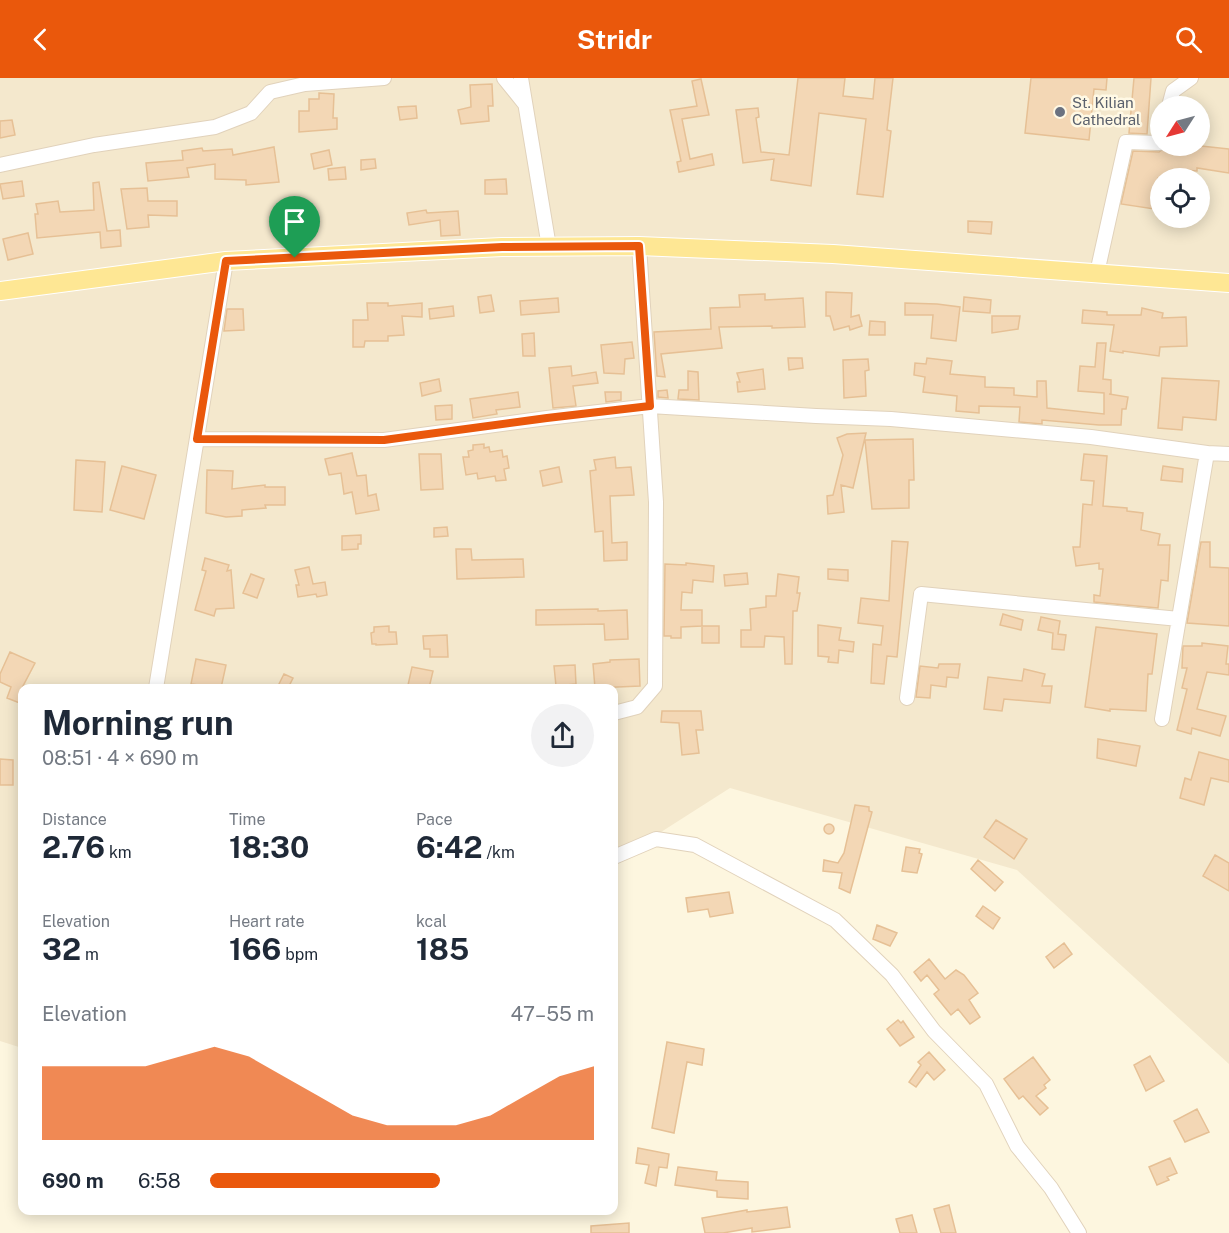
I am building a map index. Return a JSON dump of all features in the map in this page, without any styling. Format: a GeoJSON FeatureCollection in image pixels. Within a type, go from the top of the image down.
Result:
{"type":"FeatureCollection","features":[{"type":"Feature","properties":{"kind":"main road"},"geometry":{"type":"LineString","coordinates":[[0,291],[226,261],[502,247],[639,246],[833,254],[1229,283]]}},
{"type":"Feature","properties":{"kind":"street"},"geometry":{"type":"LineString","coordinates":[[0,165],[94,145],[216,127],[251,113],[270,92],[304,84],[384,78]]}},
{"type":"Feature","properties":{"kind":"street"},"geometry":{"type":"LineString","coordinates":[[504,78],[526,106]]}},
{"type":"Feature","properties":{"kind":"street"},"geometry":{"type":"LineString","coordinates":[[521,78],[549,247]]}},
{"type":"Feature","properties":{"kind":"street"},"geometry":{"type":"LineString","coordinates":[[1172,96],[1173,91],[1191,78]]}},
{"type":"Feature","properties":{"kind":"street"},"geometry":{"type":"LineString","coordinates":[[1097,273],[1126,142],[1150,143]]}},
{"type":"Feature","properties":{"kind":"street"},"geometry":{"type":"LineString","coordinates":[[618,712],[638,707],[655,686],[656,502],[639,246]]}},
{"type":"Feature","properties":{"kind":"street"},"geometry":{"type":"LineString","coordinates":[[157,684],[226,261]]}},
{"type":"Feature","properties":{"kind":"street"},"geometry":{"type":"LineString","coordinates":[[197,439],[384,440],[650,406],[891,418],[1091,437],[1229,454]]}},
{"type":"Feature","properties":{"kind":"street"},"geometry":{"type":"LineString","coordinates":[[1162,719],[1207,453]]}},
{"type":"Feature","properties":{"kind":"street"},"geometry":{"type":"LineString","coordinates":[[907,698],[921,594],[1179,619]]}},
{"type":"Feature","properties":{"kind":"street"},"geometry":{"type":"LineString","coordinates":[[618,855],[656,839],[696,845],[835,920],[891,975],[934,1031],[986,1084],[1017,1146],[1051,1188],[1079,1233]]}},
{"type":"Feature","properties":{"kind":"shaded area"},"geometry":{"type":"Polygon","coordinates":[[[0,78],[1229,78],[1229,1064],[1017,870],[730,788],[618,859],[618,684],[18,684],[18,1047],[0,1041],[0,78]]]}},
{"type":"Feature","properties":{"kind":"building"},"geometry":{"type":"Polygon","coordinates":[[[798,78],[845,78],[843,96],[873,99],[875,78],[893,78],[887,130],[891,131],[883,197],[857,194],[866,119],[819,113],[811,186],[771,180],[774,159],[743,163],[736,110],[758,108],[759,117],[756,118],[761,152],[789,155],[798,78]]]}},
{"type":"Feature","properties":{"kind":"building","name":"St. Kilian Cathedral"},"geometry":{"type":"Polygon","coordinates":[[[1031,78],[1107,78],[1106,90],[1094,89],[1089,140],[1025,133],[1031,78]]]}},
{"type":"Feature","properties":{"kind":"building"},"geometry":{"type":"Polygon","coordinates":[[[1134,78],[1151,78],[1147,134],[1129,133],[1134,78]]]}},
{"type":"Feature","properties":{"kind":"building"},"geometry":{"type":"Polygon","coordinates":[[[701,79],[709,115],[682,119],[690,159],[712,154],[714,165],[679,172],[677,162],[681,161],[670,110],[697,106],[692,81],[701,79]]]}},
{"type":"Feature","properties":{"kind":"building"},"geometry":{"type":"Polygon","coordinates":[[[492,84],[493,106],[488,106],[489,121],[461,124],[458,110],[471,107],[470,85],[492,84]]]}},
{"type":"Feature","properties":{"kind":"building"},"geometry":{"type":"Polygon","coordinates":[[[319,93],[334,94],[333,118],[337,118],[337,129],[299,132],[299,111],[309,111],[309,99],[319,99],[319,93]]]}},
{"type":"Feature","properties":{"kind":"building"},"geometry":{"type":"Polygon","coordinates":[[[416,106],[417,118],[400,120],[398,107],[416,106]]]}},
{"type":"Feature","properties":{"kind":"building"},"geometry":{"type":"Polygon","coordinates":[[[12,120],[15,135],[0,138],[0,121],[12,120]]]}},
{"type":"Feature","properties":{"kind":"building"},"geometry":{"type":"Polygon","coordinates":[[[274,147],[279,182],[246,185],[246,180],[215,179],[215,164],[187,168],[189,177],[148,181],[146,163],[183,160],[182,151],[202,148],[203,151],[232,149],[233,155],[274,147]]]}},
{"type":"Feature","properties":{"kind":"building"},"geometry":{"type":"Polygon","coordinates":[[[1210,147],[1229,149],[1229,173],[1210,170],[1210,168],[1150,168],[1150,208],[1121,204],[1133,151],[1150,152],[1150,156],[1210,156],[1210,147]]]}},
{"type":"Feature","properties":{"kind":"building"},"geometry":{"type":"Polygon","coordinates":[[[329,150],[332,165],[314,169],[311,154],[329,150]]]}},
{"type":"Feature","properties":{"kind":"building"},"geometry":{"type":"Polygon","coordinates":[[[375,159],[376,168],[361,170],[361,160],[375,159]]]}},
{"type":"Feature","properties":{"kind":"building"},"geometry":{"type":"Polygon","coordinates":[[[345,167],[346,179],[329,180],[328,169],[345,167]]]}},
{"type":"Feature","properties":{"kind":"building"},"geometry":{"type":"Polygon","coordinates":[[[506,179],[507,194],[485,194],[485,180],[506,179]]]}},
{"type":"Feature","properties":{"kind":"building"},"geometry":{"type":"Polygon","coordinates":[[[22,181],[24,196],[3,199],[0,184],[22,181]]]}},
{"type":"Feature","properties":{"kind":"building"},"geometry":{"type":"Polygon","coordinates":[[[99,182],[107,231],[120,230],[121,246],[101,248],[100,232],[37,238],[36,204],[58,201],[60,212],[94,210],[93,183],[99,182]]]}},
{"type":"Feature","properties":{"kind":"building"},"geometry":{"type":"Polygon","coordinates":[[[147,188],[148,201],[177,201],[177,216],[148,215],[149,227],[127,229],[121,189],[147,188]]]}},
{"type":"Feature","properties":{"kind":"building"},"geometry":{"type":"Polygon","coordinates":[[[426,210],[427,213],[458,211],[460,235],[441,236],[440,220],[409,225],[407,213],[426,210]]]}},
{"type":"Feature","properties":{"kind":"building"},"geometry":{"type":"Polygon","coordinates":[[[968,221],[992,222],[991,234],[968,232],[968,221]]]}},
{"type":"Feature","properties":{"kind":"building"},"geometry":{"type":"Polygon","coordinates":[[[28,233],[33,254],[8,260],[3,239],[28,233]]]}},
{"type":"Feature","properties":{"kind":"building"},"geometry":{"type":"Polygon","coordinates":[[[826,292],[852,293],[851,317],[859,315],[862,326],[850,330],[849,326],[834,330],[830,316],[826,316],[826,292]]]}},
{"type":"Feature","properties":{"kind":"building"},"geometry":{"type":"Polygon","coordinates":[[[765,294],[765,300],[803,298],[805,327],[719,327],[722,348],[661,354],[665,377],[657,376],[654,332],[711,329],[710,308],[740,307],[739,295],[765,294]]]}},
{"type":"Feature","properties":{"kind":"building"},"geometry":{"type":"Polygon","coordinates":[[[491,295],[494,311],[480,313],[478,297],[491,295]]]}},
{"type":"Feature","properties":{"kind":"building"},"geometry":{"type":"Polygon","coordinates":[[[964,297],[991,300],[990,313],[963,311],[964,297]]]}},
{"type":"Feature","properties":{"kind":"building"},"geometry":{"type":"Polygon","coordinates":[[[558,298],[559,312],[521,315],[520,301],[558,298]]]}},
{"type":"Feature","properties":{"kind":"building"},"geometry":{"type":"Polygon","coordinates":[[[367,303],[388,303],[388,306],[422,303],[422,317],[402,316],[404,335],[388,336],[388,341],[365,341],[364,347],[353,347],[353,320],[368,320],[367,303]]]}},
{"type":"Feature","properties":{"kind":"building"},"geometry":{"type":"Polygon","coordinates":[[[905,303],[960,307],[956,341],[931,338],[933,315],[905,315],[905,303]]]}},
{"type":"Feature","properties":{"kind":"building"},"geometry":{"type":"Polygon","coordinates":[[[453,306],[454,316],[430,319],[429,309],[453,306]]]}},
{"type":"Feature","properties":{"kind":"building"},"geometry":{"type":"Polygon","coordinates":[[[1142,308],[1163,313],[1162,318],[1186,317],[1187,346],[1160,347],[1159,356],[1110,351],[1114,325],[1082,323],[1083,310],[1107,312],[1107,315],[1141,315],[1142,308]]]}},
{"type":"Feature","properties":{"kind":"building"},"geometry":{"type":"Polygon","coordinates":[[[227,309],[243,309],[244,330],[224,331],[227,309]]]}},
{"type":"Feature","properties":{"kind":"building"},"geometry":{"type":"Polygon","coordinates":[[[992,316],[1020,316],[1018,329],[992,333],[992,316]]]}},
{"type":"Feature","properties":{"kind":"building"},"geometry":{"type":"Polygon","coordinates":[[[870,321],[885,322],[885,335],[869,335],[870,321]]]}},
{"type":"Feature","properties":{"kind":"building"},"geometry":{"type":"Polygon","coordinates":[[[534,333],[535,356],[523,356],[522,334],[534,333]]]}},
{"type":"Feature","properties":{"kind":"building"},"geometry":{"type":"Polygon","coordinates":[[[632,342],[634,358],[625,359],[624,374],[604,373],[601,345],[632,342]]]}},
{"type":"Feature","properties":{"kind":"building"},"geometry":{"type":"Polygon","coordinates":[[[1097,343],[1106,343],[1103,379],[1111,380],[1111,394],[1109,394],[1128,397],[1126,409],[1122,409],[1121,425],[1042,420],[1042,424],[1019,422],[1020,407],[979,406],[979,413],[956,411],[957,396],[923,392],[925,377],[914,375],[915,363],[926,364],[927,358],[952,361],[950,374],[985,377],[985,387],[1014,388],[1014,395],[1037,397],[1037,381],[1046,381],[1047,408],[1104,414],[1104,393],[1078,391],[1080,366],[1095,367],[1097,343]]]}},
{"type":"Feature","properties":{"kind":"building"},"geometry":{"type":"Polygon","coordinates":[[[788,358],[802,358],[803,368],[789,370],[788,358]]]}},
{"type":"Feature","properties":{"kind":"building"},"geometry":{"type":"Polygon","coordinates":[[[868,359],[869,370],[865,371],[866,396],[844,398],[843,360],[868,359]]]}},
{"type":"Feature","properties":{"kind":"building"},"geometry":{"type":"Polygon","coordinates":[[[571,366],[572,376],[596,372],[598,383],[573,386],[576,406],[553,408],[549,368],[571,366]]]}},
{"type":"Feature","properties":{"kind":"building"},"geometry":{"type":"Polygon","coordinates":[[[763,369],[765,389],[738,392],[737,382],[740,382],[737,373],[763,369]]]}},
{"type":"Feature","properties":{"kind":"building"},"geometry":{"type":"Polygon","coordinates":[[[688,371],[698,372],[699,400],[678,399],[679,390],[688,390],[688,371]]]}},
{"type":"Feature","properties":{"kind":"building"},"geometry":{"type":"Polygon","coordinates":[[[1162,378],[1219,381],[1216,420],[1183,417],[1182,430],[1158,428],[1162,378]]]}},
{"type":"Feature","properties":{"kind":"building"},"geometry":{"type":"Polygon","coordinates":[[[439,379],[441,391],[422,396],[420,383],[439,379]]]}},
{"type":"Feature","properties":{"kind":"building"},"geometry":{"type":"Polygon","coordinates":[[[667,390],[668,398],[658,397],[658,391],[667,390]]]}},
{"type":"Feature","properties":{"kind":"building"},"geometry":{"type":"Polygon","coordinates":[[[518,392],[520,407],[496,410],[497,414],[473,418],[470,399],[518,392]]]}},
{"type":"Feature","properties":{"kind":"building"},"geometry":{"type":"Polygon","coordinates":[[[605,392],[621,392],[621,400],[606,402],[605,392]]]}},
{"type":"Feature","properties":{"kind":"building"},"geometry":{"type":"Polygon","coordinates":[[[452,405],[452,419],[436,420],[435,406],[452,405]]]}},
{"type":"Feature","properties":{"kind":"building"},"geometry":{"type":"Polygon","coordinates":[[[866,433],[853,488],[841,485],[844,512],[828,514],[827,496],[833,495],[843,455],[837,438],[847,434],[866,433]]]}},
{"type":"Feature","properties":{"kind":"building"},"geometry":{"type":"Polygon","coordinates":[[[913,439],[914,480],[909,480],[909,508],[872,509],[865,440],[913,439]]]}},
{"type":"Feature","properties":{"kind":"building"},"geometry":{"type":"Polygon","coordinates":[[[484,444],[484,448],[489,447],[490,452],[502,450],[503,457],[507,456],[509,468],[504,469],[506,480],[496,481],[495,476],[478,479],[477,473],[466,475],[463,457],[469,457],[468,451],[473,450],[473,445],[484,444]]]}},
{"type":"Feature","properties":{"kind":"building"},"geometry":{"type":"Polygon","coordinates":[[[352,453],[357,476],[366,475],[368,496],[376,494],[379,510],[356,514],[352,492],[344,494],[341,473],[329,475],[325,459],[352,453]]]}},
{"type":"Feature","properties":{"kind":"building"},"geometry":{"type":"Polygon","coordinates":[[[419,454],[441,454],[443,489],[421,490],[419,454]]]}},
{"type":"Feature","properties":{"kind":"building"},"geometry":{"type":"Polygon","coordinates":[[[1084,454],[1107,456],[1103,506],[1127,508],[1127,511],[1143,513],[1141,530],[1160,534],[1158,545],[1170,545],[1168,581],[1161,580],[1158,608],[1094,602],[1094,595],[1100,596],[1103,569],[1099,569],[1099,563],[1076,566],[1073,547],[1080,547],[1083,504],[1092,505],[1094,481],[1081,480],[1084,454]]]}},
{"type":"Feature","properties":{"kind":"building"},"geometry":{"type":"Polygon","coordinates":[[[615,457],[616,468],[631,467],[634,495],[610,496],[612,543],[627,542],[627,560],[604,561],[603,531],[595,532],[590,471],[596,470],[594,460],[615,457]]]}},
{"type":"Feature","properties":{"kind":"building"},"geometry":{"type":"Polygon","coordinates":[[[76,460],[105,462],[102,512],[74,510],[76,460]]]}},
{"type":"Feature","properties":{"kind":"building"},"geometry":{"type":"Polygon","coordinates":[[[122,466],[156,475],[144,519],[110,510],[122,466]]]}},
{"type":"Feature","properties":{"kind":"building"},"geometry":{"type":"Polygon","coordinates":[[[1163,466],[1183,469],[1182,482],[1161,480],[1163,466]]]}},
{"type":"Feature","properties":{"kind":"building"},"geometry":{"type":"Polygon","coordinates":[[[559,467],[562,482],[543,486],[540,471],[559,467]]]}},
{"type":"Feature","properties":{"kind":"building"},"geometry":{"type":"Polygon","coordinates":[[[207,470],[233,471],[232,489],[265,485],[265,487],[285,487],[285,505],[265,505],[266,508],[242,510],[242,516],[226,517],[206,513],[207,470]]]}},
{"type":"Feature","properties":{"kind":"building"},"geometry":{"type":"Polygon","coordinates":[[[447,527],[448,536],[434,537],[434,528],[447,527]]]}},
{"type":"Feature","properties":{"kind":"building"},"geometry":{"type":"Polygon","coordinates":[[[361,535],[361,544],[358,544],[358,549],[342,550],[342,536],[361,535]]]}},
{"type":"Feature","properties":{"kind":"building"},"geometry":{"type":"Polygon","coordinates":[[[892,541],[908,542],[897,657],[887,656],[884,684],[871,683],[873,644],[881,645],[883,626],[858,623],[861,598],[889,601],[892,541]]]}},
{"type":"Feature","properties":{"kind":"building"},"geometry":{"type":"Polygon","coordinates":[[[1201,542],[1210,542],[1210,567],[1229,568],[1229,626],[1187,623],[1201,542]]]}},
{"type":"Feature","properties":{"kind":"building"},"geometry":{"type":"Polygon","coordinates":[[[456,549],[471,549],[472,560],[523,559],[524,577],[457,579],[456,549]]]}},
{"type":"Feature","properties":{"kind":"building"},"geometry":{"type":"Polygon","coordinates":[[[205,558],[229,565],[227,571],[231,570],[234,608],[216,609],[214,616],[195,610],[206,571],[202,570],[205,558]]]}},
{"type":"Feature","properties":{"kind":"building"},"geometry":{"type":"Polygon","coordinates":[[[686,563],[714,566],[713,582],[693,580],[692,593],[682,592],[681,610],[702,610],[702,626],[681,627],[681,638],[671,638],[671,636],[664,636],[665,564],[686,565],[686,563]]]}},
{"type":"Feature","properties":{"kind":"building"},"geometry":{"type":"Polygon","coordinates":[[[309,567],[313,584],[325,582],[327,595],[298,597],[296,585],[299,585],[295,570],[309,567]]]}},
{"type":"Feature","properties":{"kind":"building"},"geometry":{"type":"Polygon","coordinates":[[[828,569],[848,570],[848,581],[828,579],[828,569]]]}},
{"type":"Feature","properties":{"kind":"building"},"geometry":{"type":"Polygon","coordinates":[[[747,573],[748,584],[725,586],[724,575],[747,573]]]}},
{"type":"Feature","properties":{"kind":"building"},"geometry":{"type":"Polygon","coordinates":[[[251,574],[264,579],[257,598],[243,593],[251,574]]]}},
{"type":"Feature","properties":{"kind":"building"},"geometry":{"type":"Polygon","coordinates":[[[778,574],[799,577],[797,593],[800,593],[797,611],[793,611],[792,664],[785,664],[784,637],[765,636],[764,647],[741,647],[741,630],[751,630],[750,609],[766,607],[766,596],[776,596],[778,574]]]}},
{"type":"Feature","properties":{"kind":"building"},"geometry":{"type":"Polygon","coordinates":[[[598,609],[598,611],[627,610],[628,639],[605,640],[604,624],[536,625],[536,610],[598,609]]]}},
{"type":"Feature","properties":{"kind":"building"},"geometry":{"type":"Polygon","coordinates":[[[1003,614],[1023,620],[1021,630],[1000,625],[1003,614]]]}},
{"type":"Feature","properties":{"kind":"building"},"geometry":{"type":"Polygon","coordinates":[[[1041,617],[1060,621],[1058,634],[1066,635],[1064,650],[1052,649],[1053,633],[1038,630],[1041,617]]]}},
{"type":"Feature","properties":{"kind":"building"},"geometry":{"type":"Polygon","coordinates":[[[818,625],[841,628],[839,640],[854,642],[853,652],[839,650],[838,663],[828,662],[829,657],[818,656],[818,625]]]}},
{"type":"Feature","properties":{"kind":"building"},"geometry":{"type":"Polygon","coordinates":[[[389,626],[389,632],[396,632],[397,644],[372,644],[371,633],[374,632],[374,627],[389,626]]]}},
{"type":"Feature","properties":{"kind":"building"},"geometry":{"type":"Polygon","coordinates":[[[702,626],[719,626],[719,643],[702,643],[702,626]]]}},
{"type":"Feature","properties":{"kind":"building"},"geometry":{"type":"Polygon","coordinates":[[[1096,627],[1157,634],[1152,674],[1148,674],[1146,711],[1110,709],[1110,711],[1085,707],[1096,627]]]}},
{"type":"Feature","properties":{"kind":"building"},"geometry":{"type":"Polygon","coordinates":[[[447,635],[448,657],[430,657],[430,649],[424,649],[423,636],[447,635]]]}},
{"type":"Feature","properties":{"kind":"building"},"geometry":{"type":"Polygon","coordinates":[[[1202,643],[1228,646],[1226,664],[1229,664],[1229,675],[1207,672],[1197,709],[1226,716],[1220,736],[1192,728],[1191,734],[1177,730],[1187,689],[1182,688],[1187,668],[1182,668],[1183,646],[1202,646],[1202,643]]]}},
{"type":"Feature","properties":{"kind":"building"},"geometry":{"type":"Polygon","coordinates":[[[10,652],[35,663],[24,684],[18,684],[18,702],[7,698],[11,687],[0,682],[0,674],[10,652]]]}},
{"type":"Feature","properties":{"kind":"building"},"geometry":{"type":"Polygon","coordinates":[[[196,659],[226,665],[222,684],[191,684],[196,659]]]}},
{"type":"Feature","properties":{"kind":"building"},"geometry":{"type":"Polygon","coordinates":[[[639,659],[640,686],[618,687],[618,684],[595,684],[593,664],[610,662],[610,660],[639,659]]]}},
{"type":"Feature","properties":{"kind":"building"},"geometry":{"type":"Polygon","coordinates":[[[939,664],[960,664],[958,678],[947,677],[946,687],[931,685],[930,698],[916,697],[920,666],[938,668],[939,664]]]}},
{"type":"Feature","properties":{"kind":"building"},"geometry":{"type":"Polygon","coordinates":[[[575,665],[576,684],[556,684],[554,666],[575,665]]]}},
{"type":"Feature","properties":{"kind":"building"},"geometry":{"type":"Polygon","coordinates":[[[412,667],[433,671],[430,684],[408,684],[412,667]]]}},
{"type":"Feature","properties":{"kind":"building"},"geometry":{"type":"Polygon","coordinates":[[[1024,669],[1045,674],[1042,686],[1052,686],[1050,703],[1004,699],[1002,711],[984,709],[988,677],[1022,681],[1024,669]]]}},
{"type":"Feature","properties":{"kind":"building"},"geometry":{"type":"Polygon","coordinates":[[[284,674],[293,678],[290,684],[279,684],[284,674]]]}},
{"type":"Feature","properties":{"kind":"building"},"geometry":{"type":"Polygon","coordinates":[[[662,711],[701,711],[703,730],[696,730],[699,753],[682,755],[679,723],[661,722],[662,711]]]}},
{"type":"Feature","properties":{"kind":"building"},"geometry":{"type":"Polygon","coordinates":[[[1098,739],[1140,746],[1136,766],[1097,758],[1098,739]]]}},
{"type":"Feature","properties":{"kind":"building"},"geometry":{"type":"Polygon","coordinates":[[[1199,752],[1229,760],[1229,782],[1211,778],[1204,805],[1180,798],[1185,778],[1191,780],[1199,752]]]}},
{"type":"Feature","properties":{"kind":"building"},"geometry":{"type":"Polygon","coordinates":[[[0,759],[13,760],[13,785],[0,785],[0,759]]]}},
{"type":"Feature","properties":{"kind":"building"},"geometry":{"type":"Polygon","coordinates":[[[855,805],[869,807],[869,811],[872,812],[850,893],[839,888],[842,873],[823,871],[824,860],[838,863],[844,853],[855,805]]]}},
{"type":"Feature","properties":{"kind":"building"},"geometry":{"type":"Polygon","coordinates":[[[996,820],[1027,839],[1014,859],[984,837],[996,820]]]}},
{"type":"Feature","properties":{"kind":"building"},"geometry":{"type":"Polygon","coordinates":[[[829,824],[834,829],[829,834],[824,829],[829,824]]]}},
{"type":"Feature","properties":{"kind":"building"},"geometry":{"type":"Polygon","coordinates":[[[906,847],[920,849],[919,853],[922,854],[917,873],[902,871],[906,847]]]}},
{"type":"Feature","properties":{"kind":"building"},"geometry":{"type":"Polygon","coordinates":[[[1215,855],[1229,863],[1229,891],[1203,876],[1215,855]]]}},
{"type":"Feature","properties":{"kind":"building"},"geometry":{"type":"Polygon","coordinates":[[[978,860],[1003,882],[995,891],[971,869],[978,860]]]}},
{"type":"Feature","properties":{"kind":"building"},"geometry":{"type":"Polygon","coordinates":[[[729,892],[733,913],[710,917],[708,909],[688,912],[686,898],[729,892]]]}},
{"type":"Feature","properties":{"kind":"building"},"geometry":{"type":"Polygon","coordinates":[[[983,906],[1000,918],[993,929],[976,916],[983,906]]]}},
{"type":"Feature","properties":{"kind":"building"},"geometry":{"type":"Polygon","coordinates":[[[877,925],[897,933],[890,946],[873,939],[877,925]]]}},
{"type":"Feature","properties":{"kind":"building"},"geometry":{"type":"Polygon","coordinates":[[[1064,943],[1072,954],[1054,968],[1046,957],[1064,943]]]}},
{"type":"Feature","properties":{"kind":"building"},"geometry":{"type":"Polygon","coordinates":[[[929,959],[945,979],[956,970],[964,975],[978,993],[969,1000],[980,1017],[970,1024],[958,1009],[951,1015],[934,994],[939,990],[927,975],[921,981],[914,972],[929,959]]]}},
{"type":"Feature","properties":{"kind":"building"},"geometry":{"type":"Polygon","coordinates":[[[898,1020],[901,1023],[903,1021],[914,1037],[900,1046],[887,1029],[898,1020]]]}},
{"type":"Feature","properties":{"kind":"building"},"geometry":{"type":"Polygon","coordinates":[[[667,1042],[704,1049],[702,1065],[687,1062],[674,1133],[652,1128],[667,1042]]]}},
{"type":"Feature","properties":{"kind":"building"},"geometry":{"type":"Polygon","coordinates":[[[929,1052],[945,1070],[934,1080],[927,1072],[916,1087],[909,1082],[921,1065],[918,1062],[929,1052]]]}},
{"type":"Feature","properties":{"kind":"building"},"geometry":{"type":"Polygon","coordinates":[[[1150,1056],[1164,1081],[1146,1091],[1134,1065],[1150,1056]]]}},
{"type":"Feature","properties":{"kind":"building"},"geometry":{"type":"Polygon","coordinates":[[[1033,1057],[1050,1080],[1044,1085],[1046,1088],[1036,1096],[1048,1108],[1040,1115],[1023,1096],[1019,1099],[1004,1079],[1033,1057]]]}},
{"type":"Feature","properties":{"kind":"building"},"geometry":{"type":"Polygon","coordinates":[[[1197,1109],[1209,1132],[1185,1142],[1174,1121],[1197,1109]]]}},
{"type":"Feature","properties":{"kind":"building"},"geometry":{"type":"Polygon","coordinates":[[[638,1148],[669,1154],[667,1168],[659,1167],[656,1186],[645,1183],[649,1165],[636,1163],[638,1148]]]}},
{"type":"Feature","properties":{"kind":"building"},"geometry":{"type":"Polygon","coordinates":[[[1170,1158],[1177,1173],[1167,1177],[1169,1180],[1157,1185],[1149,1167],[1170,1158]]]}},
{"type":"Feature","properties":{"kind":"building"},"geometry":{"type":"Polygon","coordinates":[[[678,1167],[717,1172],[716,1180],[748,1182],[748,1199],[717,1197],[717,1191],[675,1185],[678,1167]]]}},
{"type":"Feature","properties":{"kind":"building"},"geometry":{"type":"Polygon","coordinates":[[[949,1205],[956,1233],[941,1233],[934,1209],[949,1205]]]}},
{"type":"Feature","properties":{"kind":"building"},"geometry":{"type":"Polygon","coordinates":[[[787,1207],[790,1227],[752,1232],[752,1228],[723,1233],[705,1233],[702,1218],[747,1210],[747,1212],[787,1207]]]}},
{"type":"Feature","properties":{"kind":"building"},"geometry":{"type":"Polygon","coordinates":[[[912,1215],[917,1233],[900,1233],[896,1219],[912,1215]]]}},
{"type":"Feature","properties":{"kind":"building"},"geometry":{"type":"Polygon","coordinates":[[[629,1223],[629,1233],[591,1233],[591,1226],[629,1223]]]}},
{"type":"Feature","properties":{"kind":"place","name":"St. Kilian Cathedral"},"geometry":{"type":"Point","coordinates":[1060,112]}},
{"type":"Feature","properties":{"kind":"route"},"geometry":{"type":"LineString","coordinates":[[639,246],[650,406],[384,440],[197,439],[226,261],[295,258],[502,247],[639,246]]}}]}
